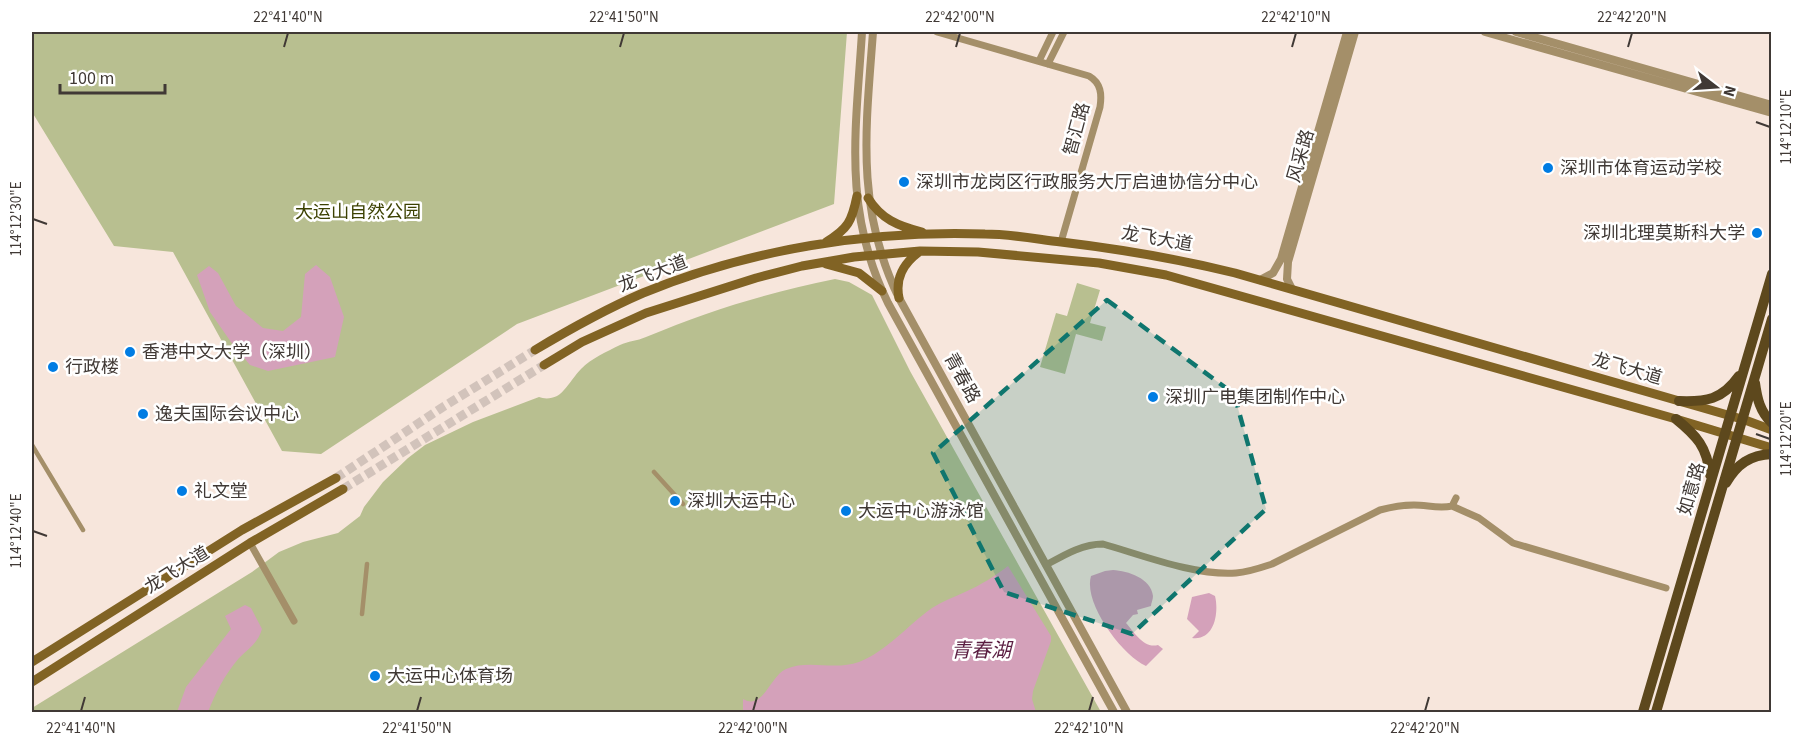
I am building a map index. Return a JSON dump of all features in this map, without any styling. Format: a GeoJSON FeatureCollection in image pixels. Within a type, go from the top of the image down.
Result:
{"type":"FeatureCollection","features":[{"type":"Feature","properties":{"kind":"main road"},"geometry":{"type":"LineString","coordinates":[[824,243],[848,225],[857,196]]}},
{"type":"Feature","properties":{"kind":"main road"},"geometry":{"type":"LineString","coordinates":[[868,198],[874,208],[891,222],[930,234]]}},
{"type":"Feature","properties":{"kind":"main road","name":"龙飞大道"},"geometry":{"type":"LineString","coordinates":[[535,350],[614,307],[674,282],[727,265],[791,249],[864,238],[930,234],[986,234],[1109,247],[1165,257],[1260,280],[1742,419],[1772,430]]}},
{"type":"Feature","properties":{"kind":"main road"},"geometry":{"type":"LineString","coordinates":[[899,298],[898,282],[902,270],[910,258],[920,251]]}},
{"type":"Feature","properties":{"kind":"main road","name":"龙飞大道"},"geometry":{"type":"LineString","coordinates":[[544,365],[582,342],[646,312],[756,278],[820,263],[869,256],[920,251],[978,252],[1100,263],[1166,275],[1676,418],[1772,448]]}},
{"type":"Feature","properties":{"kind":"main road"},"geometry":{"type":"LineString","coordinates":[[820,263],[859,273],[882,291]]}},
{"type":"Feature","properties":{"kind":"main road","name":"如意路"},"geometry":{"type":"LineString","coordinates":[[1643,712],[1772,274]]}},
{"type":"Feature","properties":{"kind":"main road","name":"如意路"},"geometry":{"type":"LineString","coordinates":[[1656,712],[1772,319]]}},
{"type":"Feature","properties":{"kind":"main road"},"geometry":{"type":"LineString","coordinates":[[1679,401],[1704,401],[1717,397],[1732,385],[1743,371]]}},
{"type":"Feature","properties":{"kind":"main road"},"geometry":{"type":"LineString","coordinates":[[1755,375],[1758,403],[1762,412],[1772,423]]}},
{"type":"Feature","properties":{"kind":"main road"},"geometry":{"type":"LineString","coordinates":[[1676,418],[1690,431],[1705,451],[1711,482]]}},
{"type":"Feature","properties":{"kind":"main road"},"geometry":{"type":"LineString","coordinates":[[1721,490],[1739,465],[1749,458],[1772,454]]}},
{"type":"Feature","properties":{"kind":"main road","name":"龙飞大道"},"geometry":{"type":"LineString","coordinates":[[32,662],[242,530],[336,477]]}},
{"type":"Feature","properties":{"kind":"main road","name":"龙飞大道"},"geometry":{"type":"LineString","coordinates":[[33,682],[250,543],[343,489]]}},
{"type":"Feature","properties":{"kind":"street","name":"青春路"},"geometry":{"type":"LineString","coordinates":[[862,32],[855,143],[857,196],[869,256],[882,291],[1114,712]]}},
{"type":"Feature","properties":{"kind":"street","name":"青春路"},"geometry":{"type":"LineString","coordinates":[[873,32],[866,130],[868,198],[876,237],[888,274],[899,298],[1127,712]]}},
{"type":"Feature","properties":{"kind":"street","name":"智汇路"},"geometry":{"type":"LineString","coordinates":[[937,32],[1089,76],[1098,84],[1101,94],[1100,107],[1061,242]]}},
{"type":"Feature","properties":{"kind":"street"},"geometry":{"type":"LineString","coordinates":[[1039,61],[1053,32]]}},
{"type":"Feature","properties":{"kind":"street"},"geometry":{"type":"LineString","coordinates":[[1048,64],[1064,32]]}},
{"type":"Feature","properties":{"kind":"street","name":"风采路"},"geometry":{"type":"LineString","coordinates":[[1260,280],[1273,273],[1279,264],[1347,32]]}},
{"type":"Feature","properties":{"kind":"street","name":"风采路"},"geometry":{"type":"LineString","coordinates":[[1292,290],[1287,279],[1288,262],[1355,32]]}},
{"type":"Feature","properties":{"kind":"street"},"geometry":{"type":"LineString","coordinates":[[1485,32],[1772,113]]}},
{"type":"Feature","properties":{"kind":"street"},"geometry":{"type":"LineString","coordinates":[[1516,32],[1772,105]]}},
{"type":"Feature","properties":{"kind":"street"},"geometry":{"type":"LineString","coordinates":[[32,445],[83,530]]}},
{"type":"Feature","properties":{"kind":"street"},"geometry":{"type":"LineString","coordinates":[[654,472],[683,504]]}},
{"type":"Feature","properties":{"kind":"street"},"geometry":{"type":"LineString","coordinates":[[1452,506],[1456,498]]}},
{"type":"Feature","properties":{"kind":"street"},"geometry":{"type":"LineString","coordinates":[[1046,565],[1076,549],[1091,544],[1103,544],[1191,569],[1235,573],[1255,570],[1272,564],[1380,510],[1413,505],[1442,509],[1452,506],[1479,518],[1513,543],[1666,588]]}},
{"type":"Feature","properties":{"kind":"street"},"geometry":{"type":"LineString","coordinates":[[250,543],[294,621]]}},
{"type":"Feature","properties":{"kind":"street"},"geometry":{"type":"LineString","coordinates":[[362,614],[367,564]]}},
{"type":"Feature","properties":{"kind":"highlighted area"},"geometry":{"type":"Polygon","coordinates":[[[1107,300],[1234,394],[1266,509],[1132,634],[1004,592],[933,453],[1107,300]]]}},
{"type":"Feature","properties":{"kind":"green space","name":"大运山自然公园"},"geometry":{"type":"Polygon","coordinates":[[[32,32],[847,32],[834,204],[517,324],[321,454],[282,451],[173,252],[114,246],[32,112],[32,32]]]}},
{"type":"Feature","properties":{"kind":"green space","name":"深圳大运中心"},"geometry":{"type":"Polygon","coordinates":[[[835,279],[849,282],[872,295],[910,371],[1101,712],[33,712],[32,708],[252,572],[279,552],[303,542],[338,533],[360,516],[383,482],[425,445],[473,422],[539,397],[557,396],[585,365],[623,344],[739,303],[835,279]]]}},
{"type":"Feature","properties":{"kind":"green space"},"geometry":{"type":"Polygon","coordinates":[[[1077,283],[1100,290],[1090,323],[1106,327],[1102,341],[1076,334],[1065,374],[1040,367],[1056,313],[1067,316],[1077,283]]]}},
{"type":"Feature","properties":{"kind":"water"},"geometry":{"type":"Polygon","coordinates":[[[316,265],[330,277],[344,317],[335,357],[268,371],[250,365],[210,312],[197,275],[209,266],[218,273],[236,306],[263,328],[283,331],[301,317],[305,274],[316,265]]]}},
{"type":"Feature","properties":{"kind":"water","name":"青春湖"},"geometry":{"type":"Polygon","coordinates":[[[1008,566],[1051,636],[1033,691],[1032,699],[1036,712],[743,712],[743,699],[750,701],[761,697],[780,673],[786,669],[804,665],[840,665],[859,662],[888,645],[932,608],[993,577],[1008,566]]]}},
{"type":"Feature","properties":{"kind":"water"},"geometry":{"type":"Polygon","coordinates":[[[1113,570],[1138,577],[1148,584],[1151,590],[1153,596],[1151,606],[1137,610],[1138,614],[1133,615],[1126,623],[1148,645],[1158,645],[1163,649],[1146,666],[1136,660],[1116,640],[1106,627],[1093,600],[1090,587],[1091,576],[1113,570]]]}},
{"type":"Feature","properties":{"kind":"water"},"geometry":{"type":"Polygon","coordinates":[[[1209,593],[1215,596],[1214,624],[1206,635],[1192,638],[1199,631],[1187,619],[1192,597],[1209,593]]]}},
{"type":"Feature","properties":{"kind":"water"},"geometry":{"type":"Polygon","coordinates":[[[245,605],[251,608],[262,629],[258,638],[229,671],[208,712],[177,712],[186,687],[231,629],[225,616],[245,605]]]}},
{"type":"Feature","properties":{"kind":"tunnel"},"geometry":{"type":"LineString","coordinates":[[336,478],[443,407],[535,350]]}},
{"type":"Feature","properties":{"kind":"tunnel"},"geometry":{"type":"LineString","coordinates":[[343,489],[544,365]]}},
{"type":"Feature","properties":{"kind":"place","name":"深圳市体育运动学校"},"geometry":{"type":"Point","coordinates":[1548,168]}},
{"type":"Feature","properties":{"kind":"place","name":"深圳市龙岗区行政服务大厅启迪协信分中心"},"geometry":{"type":"Point","coordinates":[904,182]}},
{"type":"Feature","properties":{"kind":"place","name":"深圳北理莫斯科大学"},"geometry":{"type":"Point","coordinates":[1757,233]}},
{"type":"Feature","properties":{"kind":"place","name":"香港中文大学（深圳）"},"geometry":{"type":"Point","coordinates":[130,352]}},
{"type":"Feature","properties":{"kind":"place","name":"行政楼"},"geometry":{"type":"Point","coordinates":[53,367]}},
{"type":"Feature","properties":{"kind":"place","name":"深圳广电集团制作中心"},"geometry":{"type":"Point","coordinates":[1153,397]}},
{"type":"Feature","properties":{"kind":"place","name":"逸夫国际会议中心"},"geometry":{"type":"Point","coordinates":[143,414]}},
{"type":"Feature","properties":{"kind":"place","name":"礼文堂"},"geometry":{"type":"Point","coordinates":[182,491]}},
{"type":"Feature","properties":{"kind":"place","name":"深圳大运中心"},"geometry":{"type":"Point","coordinates":[675,501]}},
{"type":"Feature","properties":{"kind":"place","name":"大运中心游泳馆"},"geometry":{"type":"Point","coordinates":[846,511]}},
{"type":"Feature","properties":{"kind":"place","name":"大运中心体育场"},"geometry":{"type":"Point","coordinates":[375,676]}}]}
